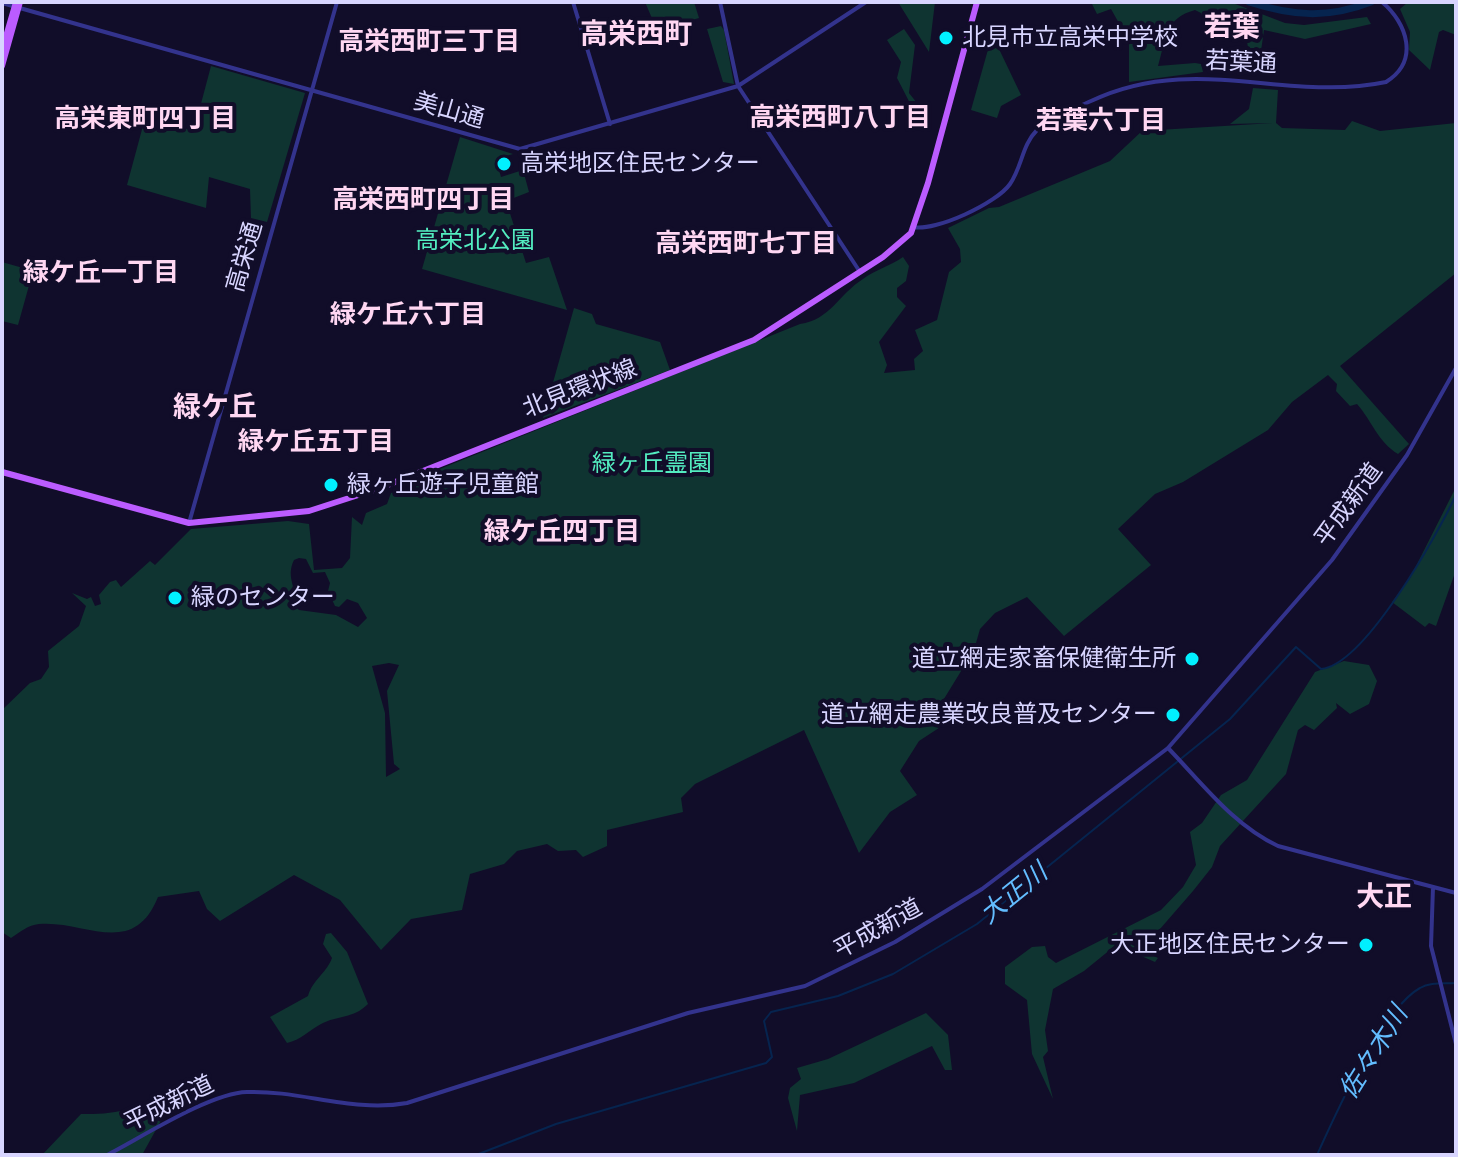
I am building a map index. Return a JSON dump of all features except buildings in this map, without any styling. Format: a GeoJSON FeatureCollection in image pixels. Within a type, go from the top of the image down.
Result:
{"type":"FeatureCollection","features":[{"type":"Feature","properties":{"kind":"main road","name":"北見環状線"},"geometry":{"type":"LineString","coordinates":[[2,472],[189,523],[309,511],[380,488],[754,340],[902,243],[913,227],[977,2]]}},
{"type":"Feature","properties":{"kind":"main road"},"geometry":{"type":"LineString","coordinates":[[2,50],[16,4]]}},
{"type":"Feature","properties":{"kind":"main road"},"geometry":{"type":"LineString","coordinates":[[2,66],[16,4]]}},
{"type":"Feature","properties":{"kind":"street","name":"高栄通"},"geometry":{"type":"LineString","coordinates":[[189,523],[337,2]]}},
{"type":"Feature","properties":{"kind":"street"},"geometry":{"type":"LineString","coordinates":[[573,2],[610,124]]}},
{"type":"Feature","properties":{"kind":"street"},"geometry":{"type":"LineString","coordinates":[[720,2],[738,86],[860,272]]}},
{"type":"Feature","properties":{"kind":"street","name":"美山通"},"geometry":{"type":"LineString","coordinates":[[2,3],[16,4],[512,148],[530,148],[738,86],[866,2]]}},
{"type":"Feature","properties":{"kind":"street","name":"若葉通"},"geometry":{"type":"LineString","coordinates":[[913,227],[931,228],[998,196],[1012,182],[1025,147],[1042,126],[1125,85],[1205,77],[1335,87],[1386,82],[1401,65],[1405,33],[1398,17],[1384,4]]}},
{"type":"Feature","properties":{"kind":"street","name":"平成新道"},"geometry":{"type":"LineString","coordinates":[[107,1155],[235,1093],[387,1107],[688,1013],[805,986],[895,942],[982,889],[1168,748],[1255,652],[1346,541],[1407,455],[1456,368]]}},
{"type":"Feature","properties":{"kind":"street"},"geometry":{"type":"LineString","coordinates":[[1168,748],[1241,824],[1261,838],[1278,846],[1456,893]]}},
{"type":"Feature","properties":{"kind":"street"},"geometry":{"type":"LineString","coordinates":[[1433,887],[1431,946],[1456,1044]]}},
{"type":"Feature","properties":{"kind":"green space"},"geometry":{"type":"Polygon","coordinates":[[[645,2],[694,2],[699,18],[657,30],[645,2]]]}},
{"type":"Feature","properties":{"kind":"green space"},"geometry":{"type":"Polygon","coordinates":[[[898,2],[935,2],[929,52],[898,2]]]}},
{"type":"Feature","properties":{"kind":"green space"},"geometry":{"type":"Polygon","coordinates":[[[1091,2],[1230,2],[1285,23],[1304,25],[1367,17],[1371,24],[1305,39],[1264,30],[1260,58],[1249,55],[1247,41],[1230,32],[1206,29],[1201,13],[1195,10],[1172,24],[1158,66],[1195,63],[1201,64],[1203,72],[1129,82],[1129,41],[1111,9],[1097,14],[1091,2]]]}},
{"type":"Feature","properties":{"kind":"green space"},"geometry":{"type":"Polygon","coordinates":[[[1408,2],[1456,2],[1456,35],[1443,30],[1439,32],[1430,70],[1409,50],[1410,32],[1400,9],[1408,2]]]}},
{"type":"Feature","properties":{"kind":"green space"},"geometry":{"type":"Polygon","coordinates":[[[721,26],[734,84],[723,82],[707,29],[721,26]]]}},
{"type":"Feature","properties":{"kind":"green space"},"geometry":{"type":"Polygon","coordinates":[[[904,29],[915,45],[909,93],[921,108],[915,113],[897,78],[901,62],[887,40],[904,29]]]}},
{"type":"Feature","properties":{"kind":"green space"},"geometry":{"type":"Polygon","coordinates":[[[989,46],[999,49],[1021,95],[1001,106],[997,118],[971,110],[989,46]]]}},
{"type":"Feature","properties":{"kind":"green space"},"geometry":{"type":"Polygon","coordinates":[[[211,66],[305,93],[267,222],[251,218],[250,189],[209,177],[206,208],[127,185],[144,122],[194,130],[211,66]]]}},
{"type":"Feature","properties":{"kind":"green space","name":"緑ヶ丘霊園"},"geometry":{"type":"Polygon","coordinates":[[[1253,88],[1278,90],[1276,123],[1282,128],[1345,130],[1352,121],[1380,131],[1456,123],[1456,273],[1340,366],[1409,444],[1398,454],[1391,449],[1357,404],[1350,406],[1336,391],[1337,384],[1328,375],[1292,402],[1268,430],[1183,482],[1155,494],[1118,529],[1151,565],[1064,636],[1027,597],[995,613],[980,629],[974,650],[939,707],[945,716],[945,724],[919,741],[900,771],[917,795],[890,812],[859,853],[804,730],[695,784],[681,798],[683,812],[607,830],[607,846],[583,857],[576,850],[558,851],[547,844],[517,851],[504,864],[470,874],[462,910],[411,919],[381,950],[340,900],[294,875],[220,921],[207,909],[199,891],[158,897],[148,916],[135,927],[121,932],[39,924],[11,938],[2,932],[2,710],[30,683],[41,679],[49,667],[48,651],[79,626],[86,606],[72,593],[87,599],[91,597],[95,606],[101,604],[99,595],[110,582],[116,580],[121,587],[150,561],[155,565],[191,529],[288,521],[309,524],[314,570],[342,568],[350,558],[352,517],[362,525],[366,513],[387,504],[391,493],[418,486],[415,479],[810,322],[827,312],[863,279],[903,257],[909,266],[906,281],[897,288],[897,297],[906,306],[879,342],[887,365],[884,373],[915,370],[914,359],[923,351],[915,330],[937,320],[949,272],[961,262],[960,249],[948,228],[989,208],[999,207],[1110,161],[1142,131],[1273,123],[1230,124],[1249,109],[1253,88]],[[306,559],[294,560],[291,572],[294,605],[299,610],[336,615],[358,627],[367,618],[358,603],[347,599],[339,607],[335,606],[328,591],[330,583],[325,572],[313,573],[306,559]],[[399,665],[372,666],[385,713],[386,777],[400,769],[394,764],[387,691],[399,665]]]}},
{"type":"Feature","properties":{"kind":"green space","name":"高栄北公園"},"geometry":{"type":"Polygon","coordinates":[[[460,137],[513,154],[496,159],[501,177],[523,170],[529,192],[506,201],[526,263],[549,257],[567,310],[422,269],[460,137]]]}},
{"type":"Feature","properties":{"kind":"green space"},"geometry":{"type":"Polygon","coordinates":[[[2,262],[23,268],[20,278],[30,282],[18,325],[2,321],[2,262]]]}},
{"type":"Feature","properties":{"kind":"green space","name":"高栄北公園"},"geometry":{"type":"Polygon","coordinates":[[[574,308],[592,314],[596,324],[660,342],[670,370],[543,418],[574,308]]]}},
{"type":"Feature","properties":{"kind":"green space"},"geometry":{"type":"Polygon","coordinates":[[[1456,487],[1456,570],[1436,626],[1429,623],[1425,627],[1392,602],[1410,578],[1456,487]]]}},
{"type":"Feature","properties":{"kind":"green space"},"geometry":{"type":"Polygon","coordinates":[[[1344,661],[1369,665],[1377,681],[1369,704],[1350,714],[1336,703],[1337,708],[1314,730],[1305,725],[1298,730],[1286,774],[1220,846],[1212,867],[1160,929],[1133,939],[1132,945],[1158,958],[1155,962],[1116,945],[1084,971],[1053,989],[1045,1030],[1048,1051],[1043,1057],[1053,1099],[1032,1054],[1027,1000],[1005,984],[1005,967],[1032,947],[1045,946],[1048,957],[1056,963],[1161,910],[1183,887],[1196,865],[1190,832],[1202,823],[1221,795],[1247,780],[1315,672],[1344,661]]]}},
{"type":"Feature","properties":{"kind":"green space"},"geometry":{"type":"Polygon","coordinates":[[[331,933],[347,952],[368,1004],[357,1012],[327,1021],[287,1043],[270,1017],[308,996],[332,958],[323,944],[326,934],[331,933]]]}},
{"type":"Feature","properties":{"kind":"green space"},"geometry":{"type":"Polygon","coordinates":[[[926,1013],[948,1035],[952,1070],[945,1070],[932,1046],[854,1083],[800,1095],[797,1131],[788,1098],[790,1088],[801,1079],[797,1068],[828,1059],[926,1013]]]}},
{"type":"Feature","properties":{"kind":"green space"},"geometry":{"type":"Polygon","coordinates":[[[170,1089],[168,1108],[142,1155],[42,1155],[81,1114],[128,1109],[161,1096],[170,1089]]]}},
{"type":"Feature","properties":{"kind":"waterway"},"geometry":{"type":"LineString","coordinates":[[1249,2],[1310,14],[1340,11],[1371,2]]}},
{"type":"Feature","properties":{"kind":"waterway","name":"大正川"},"geometry":{"type":"LineString","coordinates":[[476,1155],[556,1124],[766,1063],[772,1057],[764,1021],[771,1012],[838,996],[893,974],[977,924],[1230,719],[1296,647],[1321,669],[1339,662],[1358,645],[1417,566],[1456,495]]}},
{"type":"Feature","properties":{"kind":"waterway","name":"佐々木川"},"geometry":{"type":"LineString","coordinates":[[1317,1155],[1361,1064],[1391,1017],[1420,988],[1456,983]]}},
{"type":"Feature","properties":{"kind":"place","name":"北見市立高栄中学校"},"geometry":{"type":"Point","coordinates":[946,38]}},
{"type":"Feature","properties":{"kind":"place","name":"高栄地区住民センター"},"geometry":{"type":"Point","coordinates":[504,164]}},
{"type":"Feature","properties":{"kind":"place","name":"緑ヶ丘遊子児童館"},"geometry":{"type":"Point","coordinates":[331,485]}},
{"type":"Feature","properties":{"kind":"place","name":"緑のセンター"},"geometry":{"type":"Point","coordinates":[175,598]}},
{"type":"Feature","properties":{"kind":"place","name":"道立網走家畜保健衛生所"},"geometry":{"type":"Point","coordinates":[1192,659]}},
{"type":"Feature","properties":{"kind":"place","name":"道立網走農業改良普及センター"},"geometry":{"type":"Point","coordinates":[1173,715]}},
{"type":"Feature","properties":{"kind":"place","name":"大正地区住民センター"},"geometry":{"type":"Point","coordinates":[1366,945]}},
{"type":"Feature","properties":{"kind":"district","name":"若葉"},"geometry":{"type":"Point","coordinates":[1232,28]}},
{"type":"Feature","properties":{"kind":"district","name":"高栄西町"},"geometry":{"type":"Point","coordinates":[636,35]}},
{"type":"Feature","properties":{"kind":"district","name":"高栄西町三丁目"},"geometry":{"type":"Point","coordinates":[429,42]}},
{"type":"Feature","properties":{"kind":"district","name":"高栄西町八丁目"},"geometry":{"type":"Point","coordinates":[840,118]}},
{"type":"Feature","properties":{"kind":"district","name":"高栄東町四丁目"},"geometry":{"type":"Point","coordinates":[145,119]}},
{"type":"Feature","properties":{"kind":"district","name":"若葉六丁目"},"geometry":{"type":"Point","coordinates":[1101,121]}},
{"type":"Feature","properties":{"kind":"district","name":"高栄西町四丁目"},"geometry":{"type":"Point","coordinates":[423,200]}},
{"type":"Feature","properties":{"kind":"district","name":"高栄西町七丁目"},"geometry":{"type":"Point","coordinates":[746,244]}},
{"type":"Feature","properties":{"kind":"district","name":"緑ケ丘一丁目"},"geometry":{"type":"Point","coordinates":[101,273]}},
{"type":"Feature","properties":{"kind":"district","name":"緑ケ丘六丁目"},"geometry":{"type":"Point","coordinates":[408,315]}},
{"type":"Feature","properties":{"kind":"district","name":"緑ケ丘"},"geometry":{"type":"Point","coordinates":[215,408]}},
{"type":"Feature","properties":{"kind":"district","name":"緑ケ丘五丁目"},"geometry":{"type":"Point","coordinates":[316,442]}},
{"type":"Feature","properties":{"kind":"district","name":"緑ケ丘四丁目"},"geometry":{"type":"Point","coordinates":[562,532]}},
{"type":"Feature","properties":{"kind":"district","name":"大正"},"geometry":{"type":"Point","coordinates":[1384,898]}}]}
